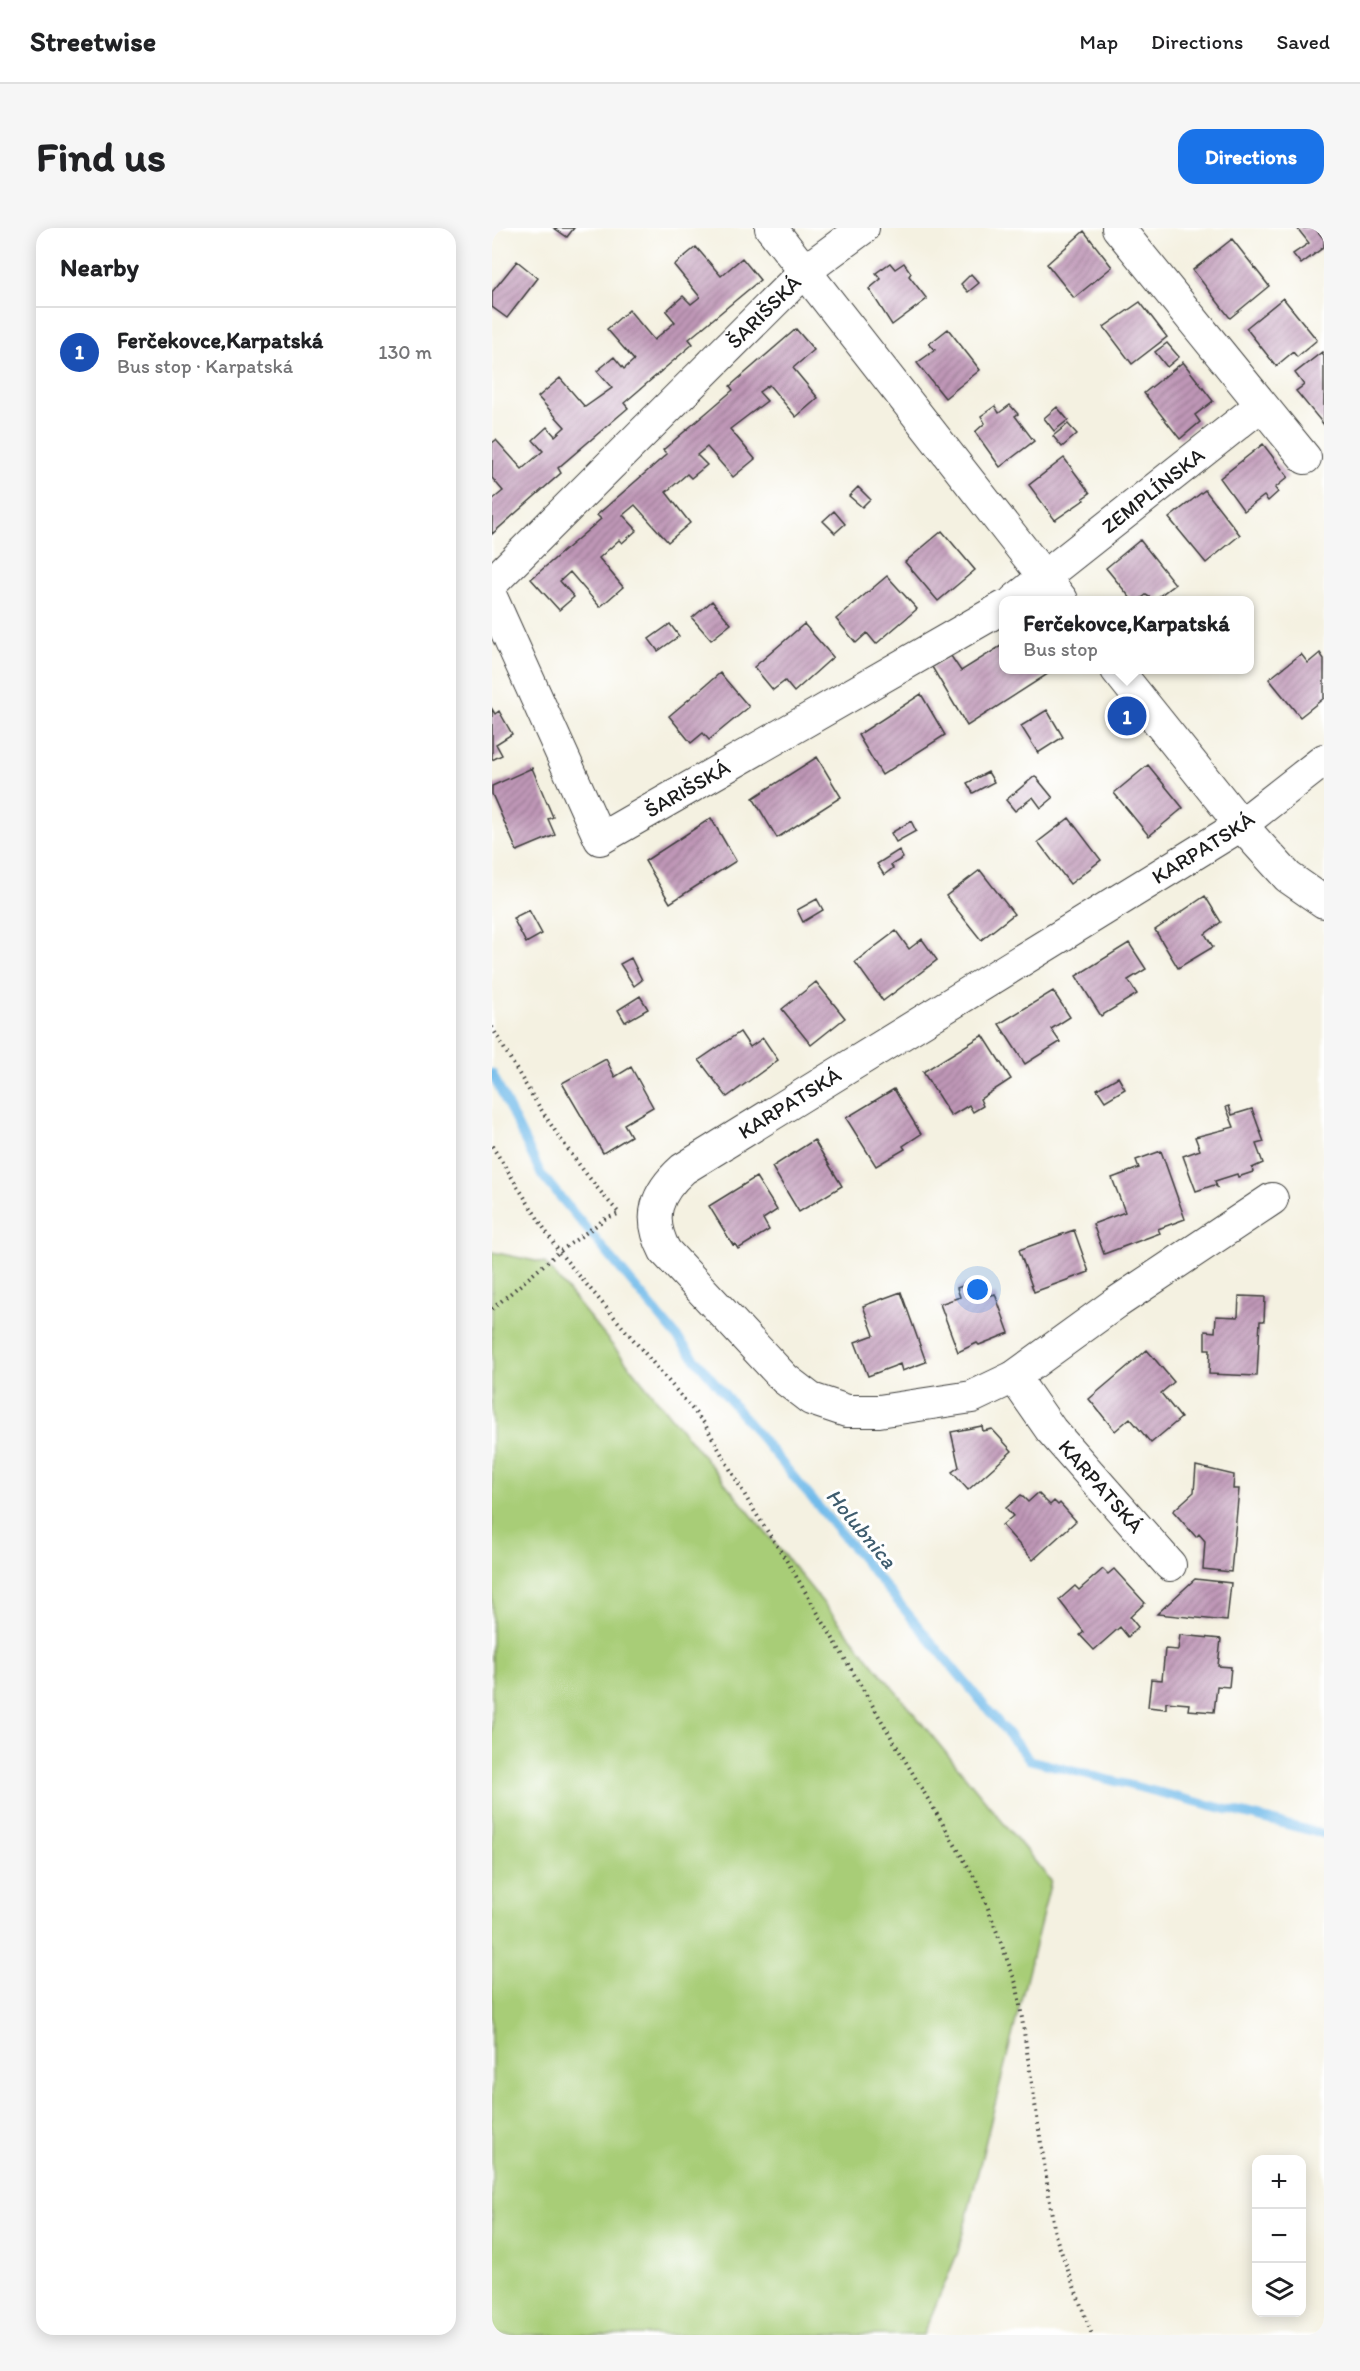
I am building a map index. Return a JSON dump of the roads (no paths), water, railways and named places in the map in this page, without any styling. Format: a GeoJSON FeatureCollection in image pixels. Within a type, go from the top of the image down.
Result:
{"type":"FeatureCollection","features":[{"type":"Feature","properties":{"kind":"street"},"geometry":{"type":"LineString","coordinates":[[771,228],[1054,589],[1029,596]]}},
{"type":"Feature","properties":{"kind":"street","name":"ŠARIŠSKÁ"},"geometry":{"type":"LineString","coordinates":[[492,583],[806,270],[863,228]]}},
{"type":"Feature","properties":{"kind":"street"},"geometry":{"type":"LineString","coordinates":[[1118,228],[1260,406],[1305,458]]}},
{"type":"Feature","properties":{"kind":"street","name":"ZEMPLÍNSKA"},"geometry":{"type":"LineString","coordinates":[[1054,589],[1260,406]]}},
{"type":"Feature","properties":{"kind":"street","name":"ŠARIŠSKÁ"},"geometry":{"type":"LineString","coordinates":[[492,599],[600,839],[999,610]]}},
{"type":"Feature","properties":{"kind":"street"},"geometry":{"type":"LineString","coordinates":[[1121,674],[1241,825],[1288,877],[1324,903]]}},
{"type":"Feature","properties":{"kind":"street","name":"KARPATSKÁ"},"geometry":{"type":"LineString","coordinates":[[1272,1199],[1116,1303],[1014,1377],[972,1397],[879,1412],[847,1411],[811,1399],[785,1378],[665,1251],[658,1237],[655,1220],[658,1200],[667,1183],[683,1169],[1241,825],[1324,760]]}},
{"type":"Feature","properties":{"kind":"street","name":"KARPATSKÁ"},"geometry":{"type":"LineString","coordinates":[[1014,1377],[1051,1430],[1170,1565]]}},
{"type":"Feature","properties":{"kind":"waterway","name":"Holubnica"},"geometry":{"type":"LineString","coordinates":[[492,1073],[541,1174],[1030,1760],[1324,1834]]}},
{"type":"Feature","properties":{"kind":"place","name":"Ferčekovce,Karpatská"},"geometry":{"type":"Point","coordinates":[1127,716]}}]}
